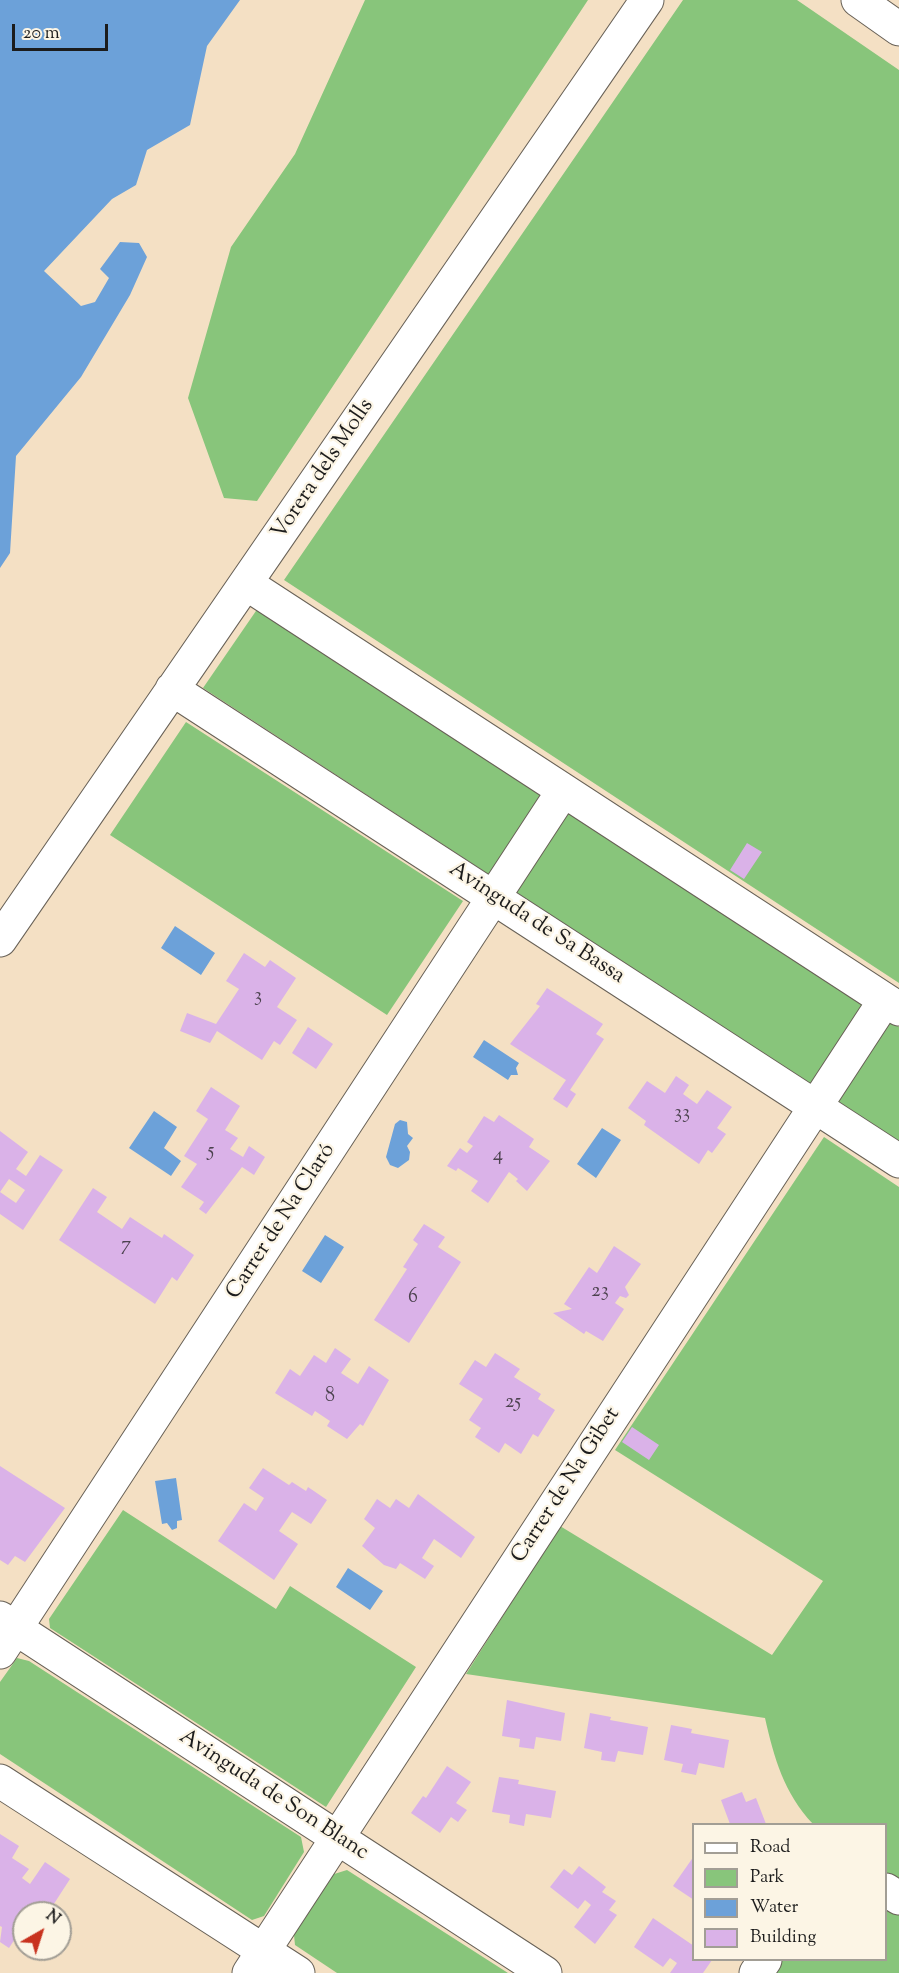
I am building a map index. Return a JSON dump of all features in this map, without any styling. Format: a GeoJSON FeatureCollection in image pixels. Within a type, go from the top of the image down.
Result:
{"type":"FeatureCollection","features":[{"type":"Feature","properties":{"kind":"street","name":"Vorera dels Molls"},"geometry":{"type":"LineString","coordinates":[[0,940],[172,689],[247,585],[647,0]]}},
{"type":"Feature","properties":{"kind":"street"},"geometry":{"type":"LineString","coordinates":[[858,0],[899,29]]}},
{"type":"Feature","properties":{"kind":"street"},"geometry":{"type":"LineString","coordinates":[[247,585],[892,1004]]}},
{"type":"Feature","properties":{"kind":"street","name":"Avinguda de Sa Bassa"},"geometry":{"type":"LineString","coordinates":[[172,689],[899,1161]]}},
{"type":"Feature","properties":{"kind":"street","name":"Carrer de Na Claró"},"geometry":{"type":"LineString","coordinates":[[5,1633],[563,791]]}},
{"type":"Feature","properties":{"kind":"street","name":"Carrer de Na Gibet"},"geometry":{"type":"LineString","coordinates":[[256,1962],[815,1106],[892,1004]]}},
{"type":"Feature","properties":{"kind":"street","name":"Avinguda de Son Blanc"},"geometry":{"type":"LineString","coordinates":[[5,1633],[337,1838],[545,1973]]}},
{"type":"Feature","properties":{"kind":"street"},"geometry":{"type":"LineString","coordinates":[[0,1781],[256,1962],[297,1973]]}},
{"type":"Feature","properties":{"kind":"green space"},"geometry":{"type":"Polygon","coordinates":[[[365,0],[588,0],[257,501],[224,498],[188,398],[231,247],[295,154],[365,0]]]}},
{"type":"Feature","properties":{"kind":"green space"},"geometry":{"type":"Polygon","coordinates":[[[683,0],[797,0],[899,70],[899,983],[284,580],[683,0]]]}},
{"type":"Feature","properties":{"kind":"green space"},"geometry":{"type":"Polygon","coordinates":[[[258,608],[899,1027],[899,1142],[203,688],[258,608]]]}},
{"type":"Feature","properties":{"kind":"green space"},"geometry":{"type":"Polygon","coordinates":[[[186,722],[463,901],[387,1015],[110,835],[186,722]]]}},
{"type":"Feature","properties":{"kind":"green space"},"geometry":{"type":"Polygon","coordinates":[[[824,1137],[899,1187],[899,1973],[768,1973],[776,1961],[887,1961],[887,1823],[812,1823],[787,1787],[772,1747],[765,1718],[466,1674],[560,1526],[772,1655],[823,1581],[615,1450],[824,1137]]]}},
{"type":"Feature","properties":{"kind":"green space"},"geometry":{"type":"Polygon","coordinates":[[[123,1510],[276,1609],[290,1586],[416,1667],[326,1807],[50,1628],[49,1619],[123,1510]]]}},
{"type":"Feature","properties":{"kind":"green space"},"geometry":{"type":"Polygon","coordinates":[[[17,1658],[29,1661],[301,1837],[304,1852],[264,1916],[252,1920],[0,1754],[0,1682],[17,1658]]]}},
{"type":"Feature","properties":{"kind":"green space"},"geometry":{"type":"Polygon","coordinates":[[[347,1870],[508,1973],[337,1973],[295,1945],[294,1935],[331,1875],[347,1870]]]}},
{"type":"Feature","properties":{"kind":"water"},"geometry":{"type":"Polygon","coordinates":[[[0,0],[240,0],[207,46],[190,125],[147,150],[136,185],[112,199],[44,271],[81,306],[95,302],[109,278],[100,269],[120,242],[139,243],[147,257],[130,295],[81,377],[16,456],[10,553],[0,568],[0,0]]]}},
{"type":"Feature","properties":{"kind":"water"},"geometry":{"type":"Polygon","coordinates":[[[175,926],[215,953],[201,975],[161,948],[175,926]]]}},
{"type":"Feature","properties":{"kind":"water"},"geometry":{"type":"Polygon","coordinates":[[[484,1040],[519,1063],[516,1068],[518,1075],[511,1075],[508,1080],[473,1057],[484,1040]]]}},
{"type":"Feature","properties":{"kind":"water"},"geometry":{"type":"Polygon","coordinates":[[[154,1111],[177,1127],[164,1148],[181,1161],[171,1176],[129,1148],[154,1111]]]}},
{"type":"Feature","properties":{"kind":"water"},"geometry":{"type":"Polygon","coordinates":[[[400,1120],[407,1122],[408,1134],[413,1138],[407,1146],[410,1152],[409,1160],[398,1168],[390,1165],[386,1157],[395,1124],[400,1120]]]}},
{"type":"Feature","properties":{"kind":"water"},"geometry":{"type":"Polygon","coordinates":[[[602,1128],[621,1140],[596,1178],[577,1164],[602,1128]]]}},
{"type":"Feature","properties":{"kind":"water"},"geometry":{"type":"Polygon","coordinates":[[[325,1235],[344,1247],[321,1283],[302,1271],[325,1235]]]}},
{"type":"Feature","properties":{"kind":"water"},"geometry":{"type":"Polygon","coordinates":[[[176,1478],[182,1520],[177,1521],[177,1528],[172,1530],[167,1523],[162,1524],[155,1481],[176,1478]]]}},
{"type":"Feature","properties":{"kind":"water"},"geometry":{"type":"Polygon","coordinates":[[[348,1568],[383,1591],[370,1610],[336,1587],[348,1568]]]}},
{"type":"Feature","properties":{"kind":"building"},"geometry":{"type":"Polygon","coordinates":[[[747,843],[762,852],[744,879],[730,870],[747,843]]]}},
{"type":"Feature","properties":{"kind":"building"},"geometry":{"type":"Polygon","coordinates":[[[244,953],[265,967],[270,960],[296,978],[277,1007],[297,1020],[280,1045],[274,1041],[262,1060],[217,1031],[210,1043],[180,1031],[187,1013],[216,1024],[239,989],[226,981],[244,953]]]}},
{"type":"Feature","properties":{"kind":"building"},"geometry":{"type":"Polygon","coordinates":[[[547,988],[603,1024],[596,1034],[604,1039],[570,1090],[576,1094],[567,1108],[553,1099],[566,1080],[510,1044],[540,1006],[536,1004],[547,988]]]}},
{"type":"Feature","properties":{"kind":"building"},"geometry":{"type":"Polygon","coordinates":[[[308,1027],[333,1044],[316,1069],[292,1053],[308,1027]]]}},
{"type":"Feature","properties":{"kind":"building"},"geometry":{"type":"Polygon","coordinates":[[[676,1076],[689,1085],[683,1094],[697,1104],[707,1090],[732,1107],[717,1128],[726,1134],[712,1153],[708,1150],[699,1164],[644,1125],[646,1121],[628,1108],[647,1081],[665,1093],[676,1076]]]}},
{"type":"Feature","properties":{"kind":"building"},"geometry":{"type":"Polygon","coordinates":[[[211,1087],[240,1106],[225,1130],[238,1138],[230,1149],[243,1157],[249,1146],[265,1157],[254,1175],[242,1167],[206,1214],[199,1209],[204,1202],[181,1187],[197,1164],[184,1156],[208,1119],[196,1111],[211,1087]]]}},
{"type":"Feature","properties":{"kind":"building"},"geometry":{"type":"Polygon","coordinates":[[[499,1115],[534,1139],[529,1147],[550,1161],[527,1191],[509,1172],[488,1203],[471,1191],[478,1181],[458,1168],[456,1171],[447,1166],[460,1148],[467,1153],[473,1146],[467,1142],[484,1116],[494,1122],[499,1115]]]}},
{"type":"Feature","properties":{"kind":"building"},"geometry":{"type":"Polygon","coordinates":[[[0,1131],[28,1152],[16,1169],[26,1176],[40,1155],[63,1170],[23,1230],[0,1214],[0,1131]],[[9,1179],[0,1192],[16,1203],[25,1190],[9,1179]]]}},
{"type":"Feature","properties":{"kind":"building"},"geometry":{"type":"Polygon","coordinates":[[[93,1188],[107,1197],[97,1212],[122,1229],[130,1217],[162,1238],[164,1234],[194,1255],[177,1281],[172,1277],[155,1304],[59,1240],[93,1188]]]}},
{"type":"Feature","properties":{"kind":"building"},"geometry":{"type":"Polygon","coordinates":[[[424,1224],[445,1237],[438,1247],[461,1262],[409,1343],[374,1320],[407,1269],[403,1267],[418,1244],[413,1240],[424,1224]]]}},
{"type":"Feature","properties":{"kind":"building"},"geometry":{"type":"Polygon","coordinates":[[[614,1246],[641,1264],[625,1287],[629,1295],[626,1298],[620,1296],[615,1303],[624,1309],[603,1341],[586,1331],[584,1334],[553,1313],[572,1309],[564,1304],[589,1267],[597,1273],[614,1246]]]}},
{"type":"Feature","properties":{"kind":"building"},"geometry":{"type":"Polygon","coordinates":[[[335,1348],[351,1359],[341,1373],[358,1384],[369,1366],[389,1380],[363,1426],[360,1424],[347,1439],[327,1426],[330,1421],[315,1411],[312,1416],[275,1393],[290,1369],[300,1376],[314,1355],[326,1363],[335,1348]]]}},
{"type":"Feature","properties":{"kind":"building"},"geometry":{"type":"Polygon","coordinates":[[[495,1353],[520,1369],[514,1377],[541,1394],[538,1399],[555,1410],[538,1437],[533,1434],[521,1454],[505,1443],[499,1453],[475,1437],[481,1428],[469,1420],[483,1399],[459,1384],[475,1360],[486,1367],[495,1353]]]}},
{"type":"Feature","properties":{"kind":"building"},"geometry":{"type":"Polygon","coordinates":[[[632,1427],[659,1445],[649,1460],[622,1442],[632,1427]]]}},
{"type":"Feature","properties":{"kind":"building"},"geometry":{"type":"Polygon","coordinates":[[[0,1466],[65,1508],[25,1562],[15,1556],[8,1565],[0,1560],[0,1466]]]}},
{"type":"Feature","properties":{"kind":"building"},"geometry":{"type":"Polygon","coordinates":[[[263,1468],[289,1485],[292,1482],[306,1491],[308,1487],[327,1500],[311,1524],[292,1512],[279,1531],[298,1544],[274,1580],[218,1541],[244,1503],[256,1511],[264,1498],[249,1488],[263,1468]]]}},
{"type":"Feature","properties":{"kind":"building"},"geometry":{"type":"Polygon","coordinates":[[[418,1494],[475,1537],[461,1558],[434,1539],[422,1558],[434,1566],[425,1579],[400,1563],[396,1569],[384,1565],[362,1546],[375,1528],[364,1519],[377,1499],[390,1508],[396,1499],[409,1508],[418,1494]]]}},
{"type":"Feature","properties":{"kind":"building"},"geometry":{"type":"Polygon","coordinates":[[[507,1700],[565,1713],[561,1741],[536,1737],[534,1749],[519,1747],[520,1739],[502,1736],[507,1700]]]}},
{"type":"Feature","properties":{"kind":"building"},"geometry":{"type":"Polygon","coordinates":[[[590,1713],[611,1717],[610,1720],[648,1727],[643,1755],[618,1751],[615,1762],[601,1760],[602,1752],[584,1748],[590,1713]]]}},
{"type":"Feature","properties":{"kind":"building"},"geometry":{"type":"Polygon","coordinates":[[[671,1725],[692,1729],[691,1733],[729,1740],[724,1768],[699,1763],[696,1775],[681,1772],[683,1764],[664,1760],[671,1725]]]}},
{"type":"Feature","properties":{"kind":"building"},"geometry":{"type":"Polygon","coordinates":[[[447,1766],[471,1782],[456,1803],[467,1810],[458,1822],[451,1817],[440,1833],[411,1813],[423,1796],[426,1798],[447,1766]]]}},
{"type":"Feature","properties":{"kind":"building"},"geometry":{"type":"Polygon","coordinates":[[[499,1777],[519,1780],[518,1784],[556,1791],[551,1818],[526,1814],[524,1826],[509,1823],[510,1815],[492,1812],[499,1777]]]}},
{"type":"Feature","properties":{"kind":"building"},"geometry":{"type":"Polygon","coordinates":[[[742,1792],[746,1802],[756,1798],[766,1823],[730,1823],[721,1800],[742,1792]]]}},
{"type":"Feature","properties":{"kind":"building"},"geometry":{"type":"Polygon","coordinates":[[[0,1834],[19,1846],[12,1858],[29,1869],[22,1878],[30,1884],[45,1862],[70,1879],[56,1901],[12,1901],[12,1943],[9,1948],[0,1942],[2,1927],[0,1926],[0,1834]]]}},
{"type":"Feature","properties":{"kind":"building"},"geometry":{"type":"Polygon","coordinates":[[[692,1859],[692,1899],[673,1886],[692,1859]]]}},
{"type":"Feature","properties":{"kind":"building"},"geometry":{"type":"Polygon","coordinates":[[[579,1866],[606,1887],[602,1892],[616,1901],[609,1910],[617,1915],[595,1944],[574,1927],[591,1905],[585,1900],[578,1909],[550,1887],[564,1869],[572,1875],[579,1866]]]}},
{"type":"Feature","properties":{"kind":"building"},"geometry":{"type":"Polygon","coordinates":[[[653,1918],[692,1945],[692,1961],[711,1961],[703,1973],[670,1973],[677,1963],[670,1958],[663,1967],[634,1947],[653,1918]]]}}]}
